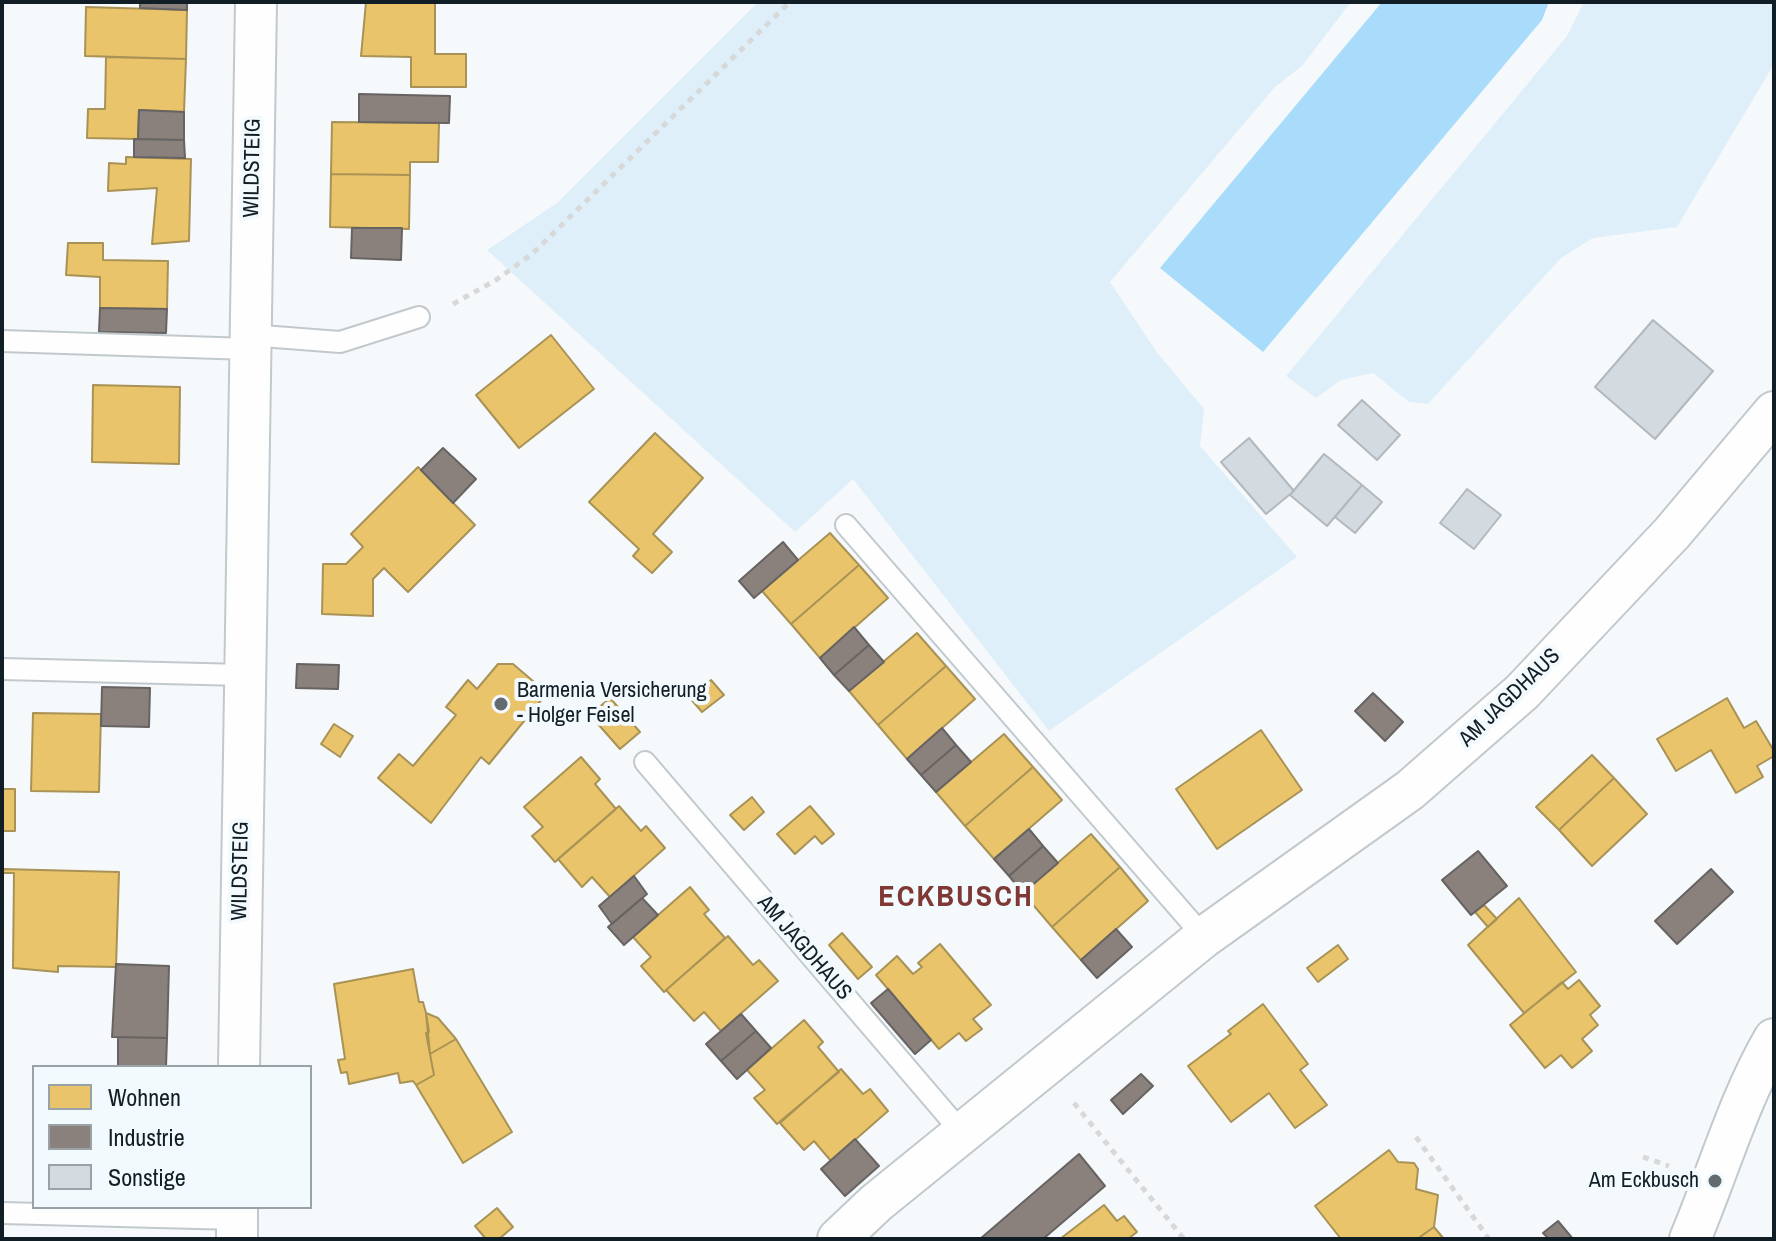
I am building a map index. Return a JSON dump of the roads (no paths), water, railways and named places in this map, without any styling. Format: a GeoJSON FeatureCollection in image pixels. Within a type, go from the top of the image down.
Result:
{"type":"FeatureCollection","features":[{"type":"Feature","properties":{"kind":"street","name":"WILDSTEIG"},"geometry":{"type":"LineString","coordinates":[[239,1065],[256,2]]}},
{"type":"Feature","properties":{"kind":"street","name":"AM JAGDHAUS"},"geometry":{"type":"LineString","coordinates":[[838,1239],[876,1203],[964,1135],[1204,937],[1410,790],[1522,692],[1672,533],[1774,412]]}},
{"type":"Feature","properties":{"kind":"street"},"geometry":{"type":"LineString","coordinates":[[1690,1239],[1715,1181],[1752,1077],[1774,1039]]}},
{"type":"Feature","properties":{"kind":"lane"},"geometry":{"type":"LineString","coordinates":[[2,341],[340,342],[419,317]]}},
{"type":"Feature","properties":{"kind":"lane"},"geometry":{"type":"LineString","coordinates":[[846,525],[1204,937]]}},
{"type":"Feature","properties":{"kind":"lane"},"geometry":{"type":"LineString","coordinates":[[2,669],[243,675]]}},
{"type":"Feature","properties":{"kind":"lane","name":"AM JAGDHAUS"},"geometry":{"type":"LineString","coordinates":[[645,762],[964,1135]]}},
{"type":"Feature","properties":{"kind":"lane"},"geometry":{"type":"LineString","coordinates":[[2,1213],[237,1222]]}},
{"type":"Feature","properties":{"kind":"water"},"geometry":{"type":"Polygon","coordinates":[[[1382,2],[1549,2],[1542,20],[1263,352],[1160,268],[1382,2]]]}},
{"type":"Feature","properties":{"kind":"place","name":"Barmenia Versicherung - Holger Feisel"},"geometry":{"type":"Point","coordinates":[501,704]}},
{"type":"Feature","properties":{"kind":"place","name":"Am Eckbusch"},"geometry":{"type":"Point","coordinates":[1715,1181]}},
{"type":"Feature","properties":{"kind":"district","name":"ECKBUSCH"},"geometry":{"type":"Point","coordinates":[956,898]}}]}
